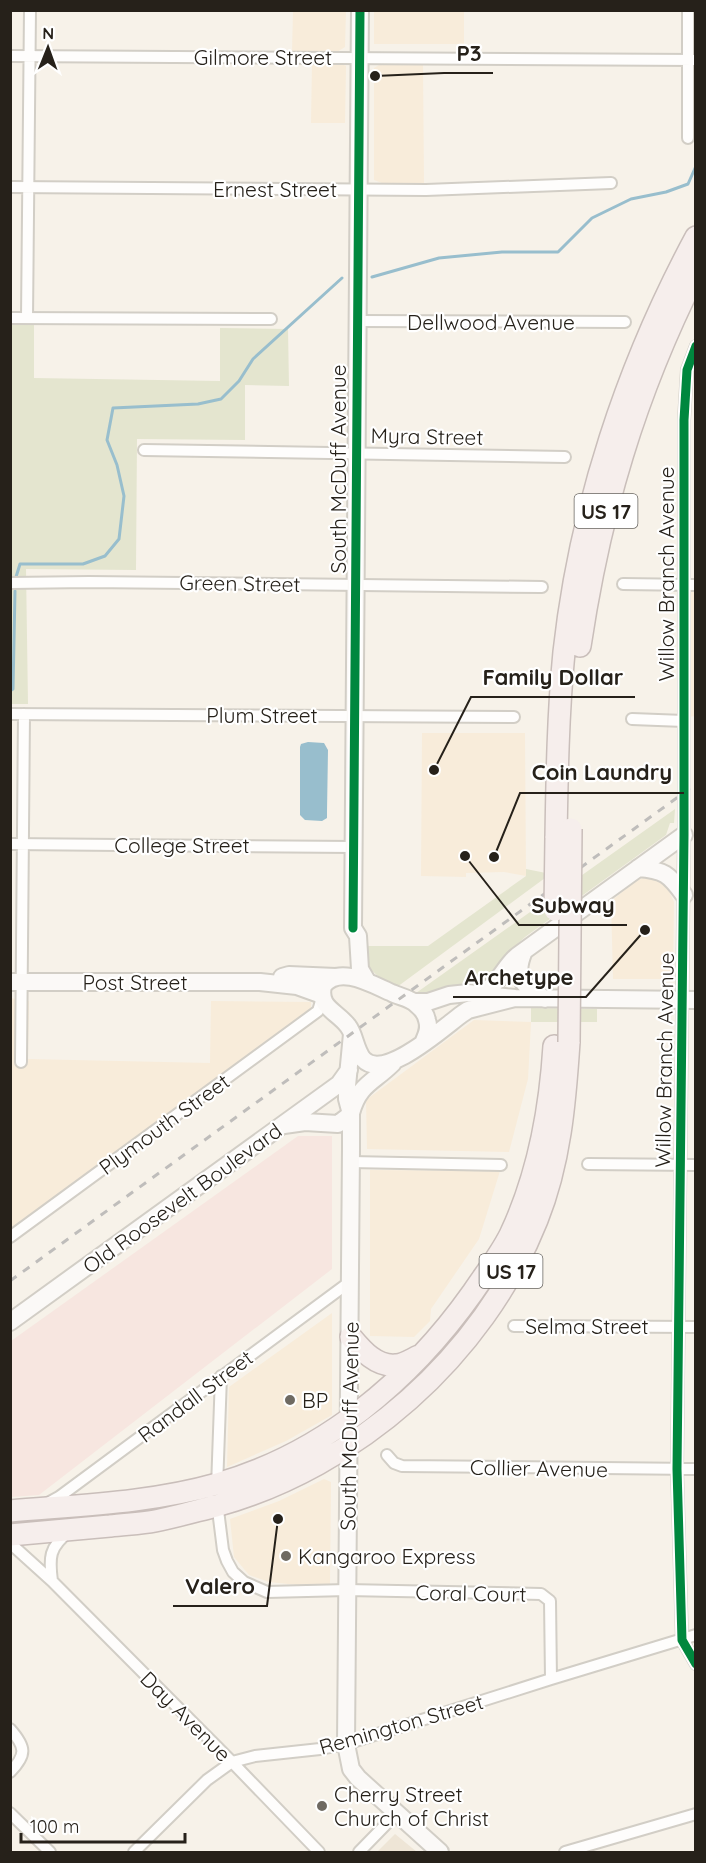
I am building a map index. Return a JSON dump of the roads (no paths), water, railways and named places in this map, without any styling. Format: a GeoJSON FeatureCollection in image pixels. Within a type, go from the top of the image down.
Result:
{"type":"FeatureCollection","features":[{"type":"Feature","properties":{"kind":"highway","name":"US 17"},"geometry":{"type":"LineString","coordinates":[[10,1534],[153,1521],[217,1505],[284,1481],[331,1456],[393,1413],[426,1385],[459,1350],[500,1291],[517,1260],[537,1221],[556,1156],[564,1116],[563,834],[558,730],[565,650],[575,582],[606,450],[628,386],[663,302],[696,237]]}},
{"type":"Feature","properties":{"kind":"highway","name":"US 17"},"geometry":{"type":"LineString","coordinates":[[563,834],[577,674],[594,561],[615,474],[644,388],[659,349],[696,273]]}},
{"type":"Feature","properties":{"kind":"highway","name":"US 17"},"geometry":{"type":"LineString","coordinates":[[10,1511],[143,1499],[217,1484],[250,1473],[330,1432],[379,1397],[423,1355],[452,1320],[509,1236],[536,1162],[562,1043]]}},
{"type":"Feature","properties":{"kind":"highway"},"geometry":{"type":"LineString","coordinates":[[351,1337],[366,1355],[386,1364],[398,1366],[423,1355]]}},
{"type":"Feature","properties":{"kind":"main road","name":"South McDuff Avenue"},"geometry":{"type":"LineString","coordinates":[[360,10],[353,928],[358,936],[360,969],[367,981]]}},
{"type":"Feature","properties":{"kind":"main road"},"geometry":{"type":"LineString","coordinates":[[481,993],[499,981],[511,961],[524,951],[638,868],[690,835]]}},
{"type":"Feature","properties":{"kind":"main road"},"geometry":{"type":"LineString","coordinates":[[638,868],[664,872],[684,895]]}},
{"type":"Feature","properties":{"kind":"main road","name":"South McDuff Avenue"},"geometry":{"type":"LineString","coordinates":[[338,977],[347,958],[347,936],[353,928]]}},
{"type":"Feature","properties":{"kind":"main road"},"geometry":{"type":"LineString","coordinates":[[524,951],[519,965],[520,976],[525,984],[545,999]]}},
{"type":"Feature","properties":{"kind":"main road","name":"Post Street"},"geometry":{"type":"LineString","coordinates":[[260,982],[289,975],[338,977],[367,981],[414,1002]]}},
{"type":"Feature","properties":{"kind":"main road"},"geometry":{"type":"LineString","coordinates":[[338,977],[324,983],[324,1004],[349,1027],[364,1061],[375,1065],[386,1065],[397,1059],[472,1008],[514,998]]}},
{"type":"Feature","properties":{"kind":"main road","name":"Post Street"},"geometry":{"type":"LineString","coordinates":[[16,982],[260,982],[297,986],[324,1004]]}},
{"type":"Feature","properties":{"kind":"main road"},"geometry":{"type":"LineString","coordinates":[[414,1002],[428,1002],[460,994],[481,993],[514,998],[689,1000]]}},
{"type":"Feature","properties":{"kind":"main road"},"geometry":{"type":"LineString","coordinates":[[414,1002],[428,1021],[428,1031],[423,1043]]}},
{"type":"Feature","properties":{"kind":"main road","name":"South McDuff Avenue"},"geometry":{"type":"LineString","coordinates":[[352,1034],[347,1099],[351,1114],[351,1337],[346,1744],[351,1769],[358,1778],[440,1852]]}},
{"type":"Feature","properties":{"kind":"main road"},"geometry":{"type":"LineString","coordinates":[[280,1126],[305,1122],[338,1124],[351,1114],[355,1099],[364,1086],[397,1059]]}},
{"type":"Feature","properties":{"kind":"main road","name":"Old Roosevelt Boulevard"},"geometry":{"type":"LineString","coordinates":[[10,1322],[339,1084],[349,1070]]}},
{"type":"Feature","properties":{"kind":"street"},"geometry":{"type":"LineString","coordinates":[[27,318],[30,10]]}},
{"type":"Feature","properties":{"kind":"street"},"geometry":{"type":"LineString","coordinates":[[688,10],[692,60],[688,138]]}},
{"type":"Feature","properties":{"kind":"street","name":"Gilmore Street"},"geometry":{"type":"LineString","coordinates":[[10,56],[692,60]]}},
{"type":"Feature","properties":{"kind":"street","name":"Ernest Street"},"geometry":{"type":"LineString","coordinates":[[10,187],[426,189],[611,183]]}},
{"type":"Feature","properties":{"kind":"street"},"geometry":{"type":"LineString","coordinates":[[10,318],[271,319]]}},
{"type":"Feature","properties":{"kind":"street","name":"Dellwood Avenue"},"geometry":{"type":"LineString","coordinates":[[357,321],[625,322]]}},
{"type":"Feature","properties":{"kind":"street","name":"Willow Branch Avenue"},"geometry":{"type":"LineString","coordinates":[[696,346],[687,370],[684,453],[690,585],[684,721],[690,835],[684,895],[689,1000],[680,1165],[677,1469],[682,1640],[696,1664]]}},
{"type":"Feature","properties":{"kind":"street","name":"Myra Street"},"geometry":{"type":"LineString","coordinates":[[144,450],[566,457]]}},
{"type":"Feature","properties":{"kind":"street"},"geometry":{"type":"LineString","coordinates":[[684,453],[696,453]]}},
{"type":"Feature","properties":{"kind":"street","name":"Green Street"},"geometry":{"type":"LineString","coordinates":[[10,583],[542,587]]}},
{"type":"Feature","properties":{"kind":"street"},"geometry":{"type":"LineString","coordinates":[[623,584],[690,585]]}},
{"type":"Feature","properties":{"kind":"street","name":"Plum Street"},"geometry":{"type":"LineString","coordinates":[[10,714],[514,717]]}},
{"type":"Feature","properties":{"kind":"street"},"geometry":{"type":"LineString","coordinates":[[21,1062],[16,982],[24,844],[24,714]]}},
{"type":"Feature","properties":{"kind":"street"},"geometry":{"type":"LineString","coordinates":[[632,719],[684,721]]}},
{"type":"Feature","properties":{"kind":"street","name":"College Street"},"geometry":{"type":"LineString","coordinates":[[10,844],[353,847]]}},
{"type":"Feature","properties":{"kind":"street","name":"Plymouth Street"},"geometry":{"type":"LineString","coordinates":[[10,1237],[324,1004]]}},
{"type":"Feature","properties":{"kind":"street"},"geometry":{"type":"LineString","coordinates":[[351,1162],[501,1165]]}},
{"type":"Feature","properties":{"kind":"street"},"geometry":{"type":"LineString","coordinates":[[588,1164],[696,1165]]}},
{"type":"Feature","properties":{"kind":"street","name":"Randall Street"},"geometry":{"type":"LineString","coordinates":[[37,1508],[59,1497],[351,1281]]}},
{"type":"Feature","properties":{"kind":"street","name":"Selma Street"},"geometry":{"type":"LineString","coordinates":[[514,1326],[696,1327]]}},
{"type":"Feature","properties":{"kind":"street"},"geometry":{"type":"LineString","coordinates":[[221,1376],[217,1505],[223,1550],[233,1572],[244,1582],[267,1593],[347,1590]]}},
{"type":"Feature","properties":{"kind":"street","name":"Collier Avenue"},"geometry":{"type":"LineString","coordinates":[[387,1455],[394,1463],[402,1466],[696,1469]]}},
{"type":"Feature","properties":{"kind":"street"},"geometry":{"type":"LineString","coordinates":[[52,1581],[50,1561],[53,1549],[72,1530]]}},
{"type":"Feature","properties":{"kind":"street","name":"Day Avenue"},"geometry":{"type":"LineString","coordinates":[[10,1543],[52,1581],[319,1852]]}},
{"type":"Feature","properties":{"kind":"street","name":"Coral Court"},"geometry":{"type":"LineString","coordinates":[[347,1590],[541,1594],[550,1601],[551,1678]]}},
{"type":"Feature","properties":{"kind":"street","name":"Remington Street"},"geometry":{"type":"LineString","coordinates":[[134,1852],[207,1780],[232,1762],[255,1756],[346,1744],[551,1678],[696,1635]]}},
{"type":"Feature","properties":{"kind":"street"},"geometry":{"type":"LineString","coordinates":[[10,1729],[22,1746],[21,1761],[10,1772]]}},
{"type":"Feature","properties":{"kind":"street"},"geometry":{"type":"LineString","coordinates":[[10,1813],[50,1852]]}},
{"type":"Feature","properties":{"kind":"street"},"geometry":{"type":"LineString","coordinates":[[359,1852],[396,1814]]}},
{"type":"Feature","properties":{"kind":"street"},"geometry":{"type":"LineString","coordinates":[[565,1852],[696,1814]]}},
{"type":"Feature","properties":{"kind":"water"},"geometry":{"type":"Polygon","coordinates":[[[324,743],[328,750],[327,818],[322,821],[305,820],[300,815],[300,747],[301,744],[324,743]]]}},
{"type":"Feature","properties":{"kind":"waterway"},"geometry":{"type":"LineString","coordinates":[[372,277],[439,258],[502,252],[558,252],[592,218],[631,199],[666,192],[688,184],[696,166]]}},
{"type":"Feature","properties":{"kind":"waterway"},"geometry":{"type":"LineString","coordinates":[[16,577],[20,564],[83,564],[105,556],[119,539],[124,496],[117,465],[107,440],[113,408],[198,404],[221,399],[239,381],[253,359],[342,278]]}},
{"type":"Feature","properties":{"kind":"waterway"},"geometry":{"type":"LineString","coordinates":[[10,691],[13,689],[15,591]]}},
{"type":"Feature","properties":{"kind":"railway"},"geometry":{"type":"LineString","coordinates":[[10,1281],[696,784]]}},
{"type":"Feature","properties":{"kind":"place","name":"P3"},"geometry":{"type":"Point","coordinates":[375,76]}},
{"type":"Feature","properties":{"kind":"place","name":"Family Dollar"},"geometry":{"type":"Point","coordinates":[434,770]}},
{"type":"Feature","properties":{"kind":"place","name":"Subway"},"geometry":{"type":"Point","coordinates":[465,856]}},
{"type":"Feature","properties":{"kind":"place","name":"Coin Laundry"},"geometry":{"type":"Point","coordinates":[494,857]}},
{"type":"Feature","properties":{"kind":"place","name":"Archetype"},"geometry":{"type":"Point","coordinates":[645,930]}},
{"type":"Feature","properties":{"kind":"place","name":"BP"},"geometry":{"type":"Point","coordinates":[290,1400]}},
{"type":"Feature","properties":{"kind":"place","name":"Valero"},"geometry":{"type":"Point","coordinates":[278,1519]}},
{"type":"Feature","properties":{"kind":"place","name":"Kangaroo Express"},"geometry":{"type":"Point","coordinates":[286,1556]}},
{"type":"Feature","properties":{"kind":"place","name":"Cherry Street Church of Christ"},"geometry":{"type":"Point","coordinates":[322,1806]}}]}
